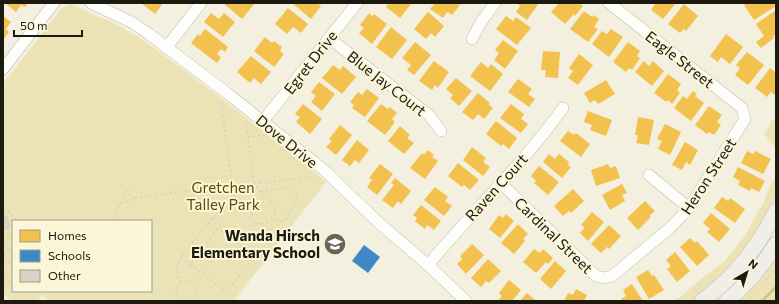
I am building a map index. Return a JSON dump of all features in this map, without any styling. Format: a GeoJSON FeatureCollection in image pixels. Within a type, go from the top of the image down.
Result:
{"type":"FeatureCollection","features":[{"type":"Feature","properties":{"kind":"main road"},"geometry":{"type":"LineString","coordinates":[[702,301],[724,283],[747,258],[766,231],[776,210]]}},
{"type":"Feature","properties":{"kind":"main road"},"geometry":{"type":"LineString","coordinates":[[727,301],[750,279],[776,244]]}},
{"type":"Feature","properties":{"kind":"street"},"geometry":{"type":"LineString","coordinates":[[3,69],[54,3]]}},
{"type":"Feature","properties":{"kind":"street","name":"Dove Drive"},"geometry":{"type":"LineString","coordinates":[[91,3],[133,23],[267,124],[324,170],[379,223],[428,265],[466,301]]}},
{"type":"Feature","properties":{"kind":"street"},"geometry":{"type":"LineString","coordinates":[[166,48],[201,3]]}},
{"type":"Feature","properties":{"kind":"street","name":"Egret Drive"},"geometry":{"type":"LineString","coordinates":[[267,124],[357,3]]}},
{"type":"Feature","properties":{"kind":"street"},"geometry":{"type":"LineString","coordinates":[[472,39],[481,22],[495,3]]}},
{"type":"Feature","properties":{"kind":"street","name":"Eagle Street"},"geometry":{"type":"LineString","coordinates":[[609,3],[742,108],[745,119]]}},
{"type":"Feature","properties":{"kind":"street","name":"Blue Jay Court"},"geometry":{"type":"LineString","coordinates":[[330,38],[428,115],[441,131]]}},
{"type":"Feature","properties":{"kind":"street","name":"Raven Court"},"geometry":{"type":"LineString","coordinates":[[428,265],[450,238],[501,183],[549,127],[563,108]]}},
{"type":"Feature","properties":{"kind":"street","name":"Heron Street"},"geometry":{"type":"LineString","coordinates":[[612,276],[670,228],[689,208],[745,119]]}},
{"type":"Feature","properties":{"kind":"street"},"geometry":{"type":"LineString","coordinates":[[649,175],[689,208]]}},
{"type":"Feature","properties":{"kind":"street","name":"Cardinal Street"},"geometry":{"type":"LineString","coordinates":[[501,183],[596,276],[604,278],[612,276]]}},
{"type":"Feature","properties":{"kind":"path"},"geometry":{"type":"LineString","coordinates":[[180,283],[187,281],[193,283],[196,289],[194,298],[185,300],[179,297],[176,292],[180,283],[178,264],[181,257],[213,218],[230,207],[234,198],[221,100],[227,93]]}},
{"type":"Feature","properties":{"kind":"path"},"geometry":{"type":"LineString","coordinates":[[251,112],[245,119],[254,184],[256,211],[250,219],[257,224],[262,224],[271,219],[275,212],[274,205],[271,200],[266,197],[254,184]]}},
{"type":"Feature","properties":{"kind":"path"},"geometry":{"type":"LineString","coordinates":[[248,137],[265,135],[267,124]]}},
{"type":"Feature","properties":{"kind":"path"},"geometry":{"type":"LineString","coordinates":[[121,204],[135,198],[232,185],[254,184],[318,176]]}},
{"type":"Feature","properties":{"kind":"path"},"geometry":{"type":"LineString","coordinates":[[261,191],[289,188],[297,195],[296,202],[285,220],[280,222],[271,219]]}},
{"type":"Feature","properties":{"kind":"path"},"geometry":{"type":"LineString","coordinates":[[112,220],[121,204],[125,191],[128,191],[135,198]]}},
{"type":"Feature","properties":{"kind":"path"},"geometry":{"type":"LineString","coordinates":[[3,209],[12,215],[15,220]]}},
{"type":"Feature","properties":{"kind":"path"},"geometry":{"type":"LineString","coordinates":[[190,264],[220,226],[214,221],[213,218]]}},
{"type":"Feature","properties":{"kind":"path"},"geometry":{"type":"LineString","coordinates":[[181,257],[227,292],[254,257],[218,228]]}},
{"type":"Feature","properties":{"kind":"path"},"geometry":{"type":"LineString","coordinates":[[12,236],[3,244],[8,250],[12,252]]}},
{"type":"Feature","properties":{"kind":"path"},"geometry":{"type":"LineString","coordinates":[[8,250],[5,254],[5,258],[9,263],[12,264]]}},
{"type":"Feature","properties":{"kind":"path"},"geometry":{"type":"LineString","coordinates":[[6,267],[9,263]]}},
{"type":"Feature","properties":{"kind":"green space","name":"Gretchen Talley Park"},"geometry":{"type":"Polygon","coordinates":[[[70,4],[76,6],[112,22],[137,36],[213,92],[326,182],[234,301],[49,301],[42,295],[37,301],[12,301],[3,294],[3,84],[61,9],[70,4]]]}},
{"type":"Feature","properties":{"kind":"green space"},"geometry":{"type":"Polygon","coordinates":[[[771,120],[776,120],[776,148],[764,134],[769,128],[771,120]]]}},
{"type":"Feature","properties":{"kind":"green space"},"geometry":{"type":"Polygon","coordinates":[[[776,175],[776,197],[770,211],[734,264],[692,301],[671,301],[679,298],[726,260],[745,236],[761,208],[776,175]]]}},
{"type":"Feature","properties":{"kind":"green space"},"geometry":{"type":"Polygon","coordinates":[[[776,254],[776,301],[736,301],[776,254]]]}},
{"type":"Feature","properties":{"kind":"building: Homes"},"geometry":{"type":"Polygon","coordinates":[[[5,3],[28,3],[25,7],[21,5],[16,12],[5,3]]]}},
{"type":"Feature","properties":{"kind":"building: Homes"},"geometry":{"type":"Polygon","coordinates":[[[141,3],[163,3],[155,14],[141,3]]]}},
{"type":"Feature","properties":{"kind":"building: Homes"},"geometry":{"type":"Polygon","coordinates":[[[223,3],[255,3],[242,19],[223,3]]]}},
{"type":"Feature","properties":{"kind":"building: Homes"},"geometry":{"type":"Polygon","coordinates":[[[292,3],[317,3],[321,6],[311,19],[292,3]]]}},
{"type":"Feature","properties":{"kind":"building: Homes"},"geometry":{"type":"Polygon","coordinates":[[[387,3],[412,3],[400,18],[386,7],[388,4],[387,3]]]}},
{"type":"Feature","properties":{"kind":"building: Homes"},"geometry":{"type":"Polygon","coordinates":[[[435,3],[458,3],[460,5],[452,15],[447,12],[443,18],[430,9],[435,3]]]}},
{"type":"Feature","properties":{"kind":"building: Homes"},"geometry":{"type":"Polygon","coordinates":[[[516,3],[539,3],[527,20],[516,12],[520,6],[516,3]]]}},
{"type":"Feature","properties":{"kind":"building: Homes"},"geometry":{"type":"Polygon","coordinates":[[[559,3],[579,3],[583,6],[575,16],[574,14],[565,24],[551,12],[559,3]]]}},
{"type":"Feature","properties":{"kind":"building: Homes"},"geometry":{"type":"Polygon","coordinates":[[[654,3],[676,3],[663,19],[651,10],[655,4],[654,3]]]}},
{"type":"Feature","properties":{"kind":"building: Homes"},"geometry":{"type":"Polygon","coordinates":[[[747,3],[773,3],[776,6],[754,20],[744,5],[747,3]]]}},
{"type":"Feature","properties":{"kind":"building: Homes"},"geometry":{"type":"Polygon","coordinates":[[[684,4],[698,16],[686,31],[684,29],[680,33],[668,24],[684,4]]]}},
{"type":"Feature","properties":{"kind":"building: Homes"},"geometry":{"type":"Polygon","coordinates":[[[288,8],[308,24],[301,33],[293,27],[287,34],[275,24],[288,8]]]}},
{"type":"Feature","properties":{"kind":"building: Homes"},"geometry":{"type":"Polygon","coordinates":[[[776,10],[776,34],[773,36],[774,38],[761,48],[756,42],[764,36],[756,24],[776,10]]]}},
{"type":"Feature","properties":{"kind":"building: Homes"},"geometry":{"type":"Polygon","coordinates":[[[584,11],[592,17],[594,15],[599,19],[594,27],[598,29],[588,42],[570,29],[584,11]]]}},
{"type":"Feature","properties":{"kind":"building: Homes"},"geometry":{"type":"Polygon","coordinates":[[[428,12],[444,26],[435,37],[431,33],[426,39],[414,29],[428,12]]]}},
{"type":"Feature","properties":{"kind":"building: Homes"},"geometry":{"type":"Polygon","coordinates":[[[211,13],[219,19],[224,13],[235,22],[223,37],[204,22],[211,13]]]}},
{"type":"Feature","properties":{"kind":"building: Homes"},"geometry":{"type":"Polygon","coordinates":[[[369,13],[372,16],[374,14],[387,24],[372,44],[359,33],[364,28],[360,25],[369,13]]]}},
{"type":"Feature","properties":{"kind":"building: Homes"},"geometry":{"type":"Polygon","coordinates":[[[3,16],[11,22],[6,29],[9,32],[3,40],[3,16]]]}},
{"type":"Feature","properties":{"kind":"building: Homes"},"geometry":{"type":"Polygon","coordinates":[[[506,16],[513,21],[516,17],[531,28],[517,45],[496,29],[506,16]]]}},
{"type":"Feature","properties":{"kind":"building: Homes"},"geometry":{"type":"Polygon","coordinates":[[[391,27],[407,40],[392,59],[376,47],[391,27]]]}},
{"type":"Feature","properties":{"kind":"building: Homes"},"geometry":{"type":"Polygon","coordinates":[[[205,29],[228,47],[225,52],[221,49],[217,54],[221,57],[217,63],[191,43],[198,34],[200,36],[205,29]]]}},
{"type":"Feature","properties":{"kind":"building: Homes"},"geometry":{"type":"Polygon","coordinates":[[[611,29],[623,37],[609,57],[592,44],[602,31],[607,34],[611,29]]]}},
{"type":"Feature","properties":{"kind":"building: Homes"},"geometry":{"type":"Polygon","coordinates":[[[726,34],[743,47],[730,64],[721,57],[718,62],[710,56],[726,34]]]}},
{"type":"Feature","properties":{"kind":"building: Homes"},"geometry":{"type":"Polygon","coordinates":[[[265,37],[272,43],[274,41],[282,47],[280,51],[284,54],[274,67],[254,51],[265,37]]]}},
{"type":"Feature","properties":{"kind":"building: Homes"},"geometry":{"type":"Polygon","coordinates":[[[503,40],[518,51],[505,69],[494,60],[499,53],[495,50],[503,40]]]}},
{"type":"Feature","properties":{"kind":"building: Homes"},"geometry":{"type":"Polygon","coordinates":[[[415,42],[431,55],[414,75],[407,70],[411,65],[402,58],[415,42]]]}},
{"type":"Feature","properties":{"kind":"building: Homes"},"geometry":{"type":"Polygon","coordinates":[[[628,42],[640,51],[637,56],[640,58],[632,70],[629,68],[626,72],[613,62],[628,42]]]}},
{"type":"Feature","properties":{"kind":"building: Homes"},"geometry":{"type":"Polygon","coordinates":[[[543,51],[560,52],[558,78],[545,77],[546,70],[541,70],[543,51]]]}},
{"type":"Feature","properties":{"kind":"building: Homes"},"geometry":{"type":"Polygon","coordinates":[[[747,52],[764,65],[748,85],[735,75],[740,68],[736,65],[747,52]]]}},
{"type":"Feature","properties":{"kind":"building: Homes"},"geometry":{"type":"Polygon","coordinates":[[[579,54],[593,65],[578,85],[568,78],[573,71],[569,68],[579,54]]]}},
{"type":"Feature","properties":{"kind":"building: Homes"},"geometry":{"type":"Polygon","coordinates":[[[251,56],[271,72],[261,84],[254,78],[250,83],[237,72],[251,56]]]}},
{"type":"Feature","properties":{"kind":"building: Homes"},"geometry":{"type":"Polygon","coordinates":[[[434,61],[449,72],[438,88],[435,85],[432,90],[419,81],[434,61]]]}},
{"type":"Feature","properties":{"kind":"building: Homes"},"geometry":{"type":"Polygon","coordinates":[[[644,61],[649,66],[653,61],[664,71],[652,86],[635,72],[644,61]]]}},
{"type":"Feature","properties":{"kind":"building: Homes"},"geometry":{"type":"Polygon","coordinates":[[[481,62],[488,68],[491,64],[503,74],[490,91],[470,76],[481,62]]]}},
{"type":"Feature","properties":{"kind":"building: Homes"},"geometry":{"type":"Polygon","coordinates":[[[333,65],[340,70],[343,66],[356,77],[342,94],[322,78],[333,65]]]}},
{"type":"Feature","properties":{"kind":"building: Homes"},"geometry":{"type":"Polygon","coordinates":[[[770,68],[776,73],[776,92],[774,95],[771,92],[767,97],[755,88],[770,68]]]}},
{"type":"Feature","properties":{"kind":"building: Homes"},"geometry":{"type":"Polygon","coordinates":[[[668,74],[681,84],[677,90],[680,93],[672,104],[668,100],[666,102],[654,93],[668,74]]]}},
{"type":"Feature","properties":{"kind":"building: Homes"},"geometry":{"type":"Polygon","coordinates":[[[456,78],[472,91],[459,106],[450,98],[453,95],[446,89],[456,78]]]}},
{"type":"Feature","properties":{"kind":"building: Homes"},"geometry":{"type":"Polygon","coordinates":[[[518,79],[532,89],[528,94],[535,99],[529,107],[508,92],[518,79]]]}},
{"type":"Feature","properties":{"kind":"building: Homes"},"geometry":{"type":"Polygon","coordinates":[[[606,80],[615,94],[598,104],[595,100],[590,103],[584,93],[606,80]]]}},
{"type":"Feature","properties":{"kind":"building: Homes"},"geometry":{"type":"Polygon","coordinates":[[[319,82],[335,94],[322,111],[311,102],[316,96],[311,92],[319,82]]]}},
{"type":"Feature","properties":{"kind":"building: Homes"},"geometry":{"type":"Polygon","coordinates":[[[367,89],[379,98],[365,117],[352,108],[354,105],[350,102],[358,92],[362,95],[367,89]]]}},
{"type":"Feature","properties":{"kind":"building: Homes"},"geometry":{"type":"Polygon","coordinates":[[[693,91],[697,94],[695,96],[704,103],[691,121],[674,108],[683,96],[687,99],[693,91]]]}},
{"type":"Feature","properties":{"kind":"building: Homes"},"geometry":{"type":"Polygon","coordinates":[[[478,93],[490,103],[488,104],[493,108],[484,119],[478,114],[473,120],[462,112],[478,93]]]}},
{"type":"Feature","properties":{"kind":"building: Homes"},"geometry":{"type":"Polygon","coordinates":[[[303,104],[322,119],[310,134],[296,122],[300,117],[295,114],[303,104]]]}},
{"type":"Feature","properties":{"kind":"building: Homes"},"geometry":{"type":"Polygon","coordinates":[[[381,104],[388,109],[390,107],[397,113],[392,119],[395,122],[385,135],[367,121],[381,104]]]}},
{"type":"Feature","properties":{"kind":"building: Homes"},"geometry":{"type":"Polygon","coordinates":[[[511,104],[524,114],[521,119],[528,124],[521,133],[500,118],[511,104]]]}},
{"type":"Feature","properties":{"kind":"building: Homes"},"geometry":{"type":"Polygon","coordinates":[[[709,106],[722,115],[717,122],[721,125],[714,135],[709,132],[707,134],[695,125],[709,106]]]}},
{"type":"Feature","properties":{"kind":"building: Homes"},"geometry":{"type":"Polygon","coordinates":[[[588,111],[612,120],[606,136],[590,130],[592,125],[584,122],[588,111]]]}},
{"type":"Feature","properties":{"kind":"building: Homes"},"geometry":{"type":"Polygon","coordinates":[[[638,117],[654,120],[649,145],[636,143],[638,135],[635,135],[638,117]]]}},
{"type":"Feature","properties":{"kind":"building: Homes"},"geometry":{"type":"Polygon","coordinates":[[[496,121],[517,138],[509,149],[503,144],[501,146],[486,134],[496,121]]]}},
{"type":"Feature","properties":{"kind":"building: Homes"},"geometry":{"type":"Polygon","coordinates":[[[665,124],[681,132],[670,155],[658,149],[662,141],[657,139],[665,124]]]}},
{"type":"Feature","properties":{"kind":"building: Homes"},"geometry":{"type":"Polygon","coordinates":[[[340,125],[352,135],[336,155],[326,147],[332,141],[329,139],[340,125]]]}},
{"type":"Feature","properties":{"kind":"building: Homes"},"geometry":{"type":"Polygon","coordinates":[[[400,126],[410,135],[407,138],[414,143],[404,154],[388,141],[400,126]]]}},
{"type":"Feature","properties":{"kind":"building: Homes"},"geometry":{"type":"Polygon","coordinates":[[[568,131],[574,135],[576,133],[590,144],[581,157],[560,141],[568,131]]]}},
{"type":"Feature","properties":{"kind":"building: Homes"},"geometry":{"type":"Polygon","coordinates":[[[357,140],[369,150],[359,163],[355,160],[350,166],[342,160],[357,140]]]}},
{"type":"Feature","properties":{"kind":"building: Homes"},"geometry":{"type":"Polygon","coordinates":[[[685,142],[698,150],[690,165],[686,162],[682,170],[672,165],[685,142]]]}},
{"type":"Feature","properties":{"kind":"building: Homes"},"geometry":{"type":"Polygon","coordinates":[[[472,147],[486,158],[483,162],[490,167],[483,176],[463,160],[472,147]]]}},
{"type":"Feature","properties":{"kind":"building: Homes"},"geometry":{"type":"Polygon","coordinates":[[[428,150],[434,155],[432,157],[438,161],[425,179],[410,168],[422,153],[424,155],[428,150]]]}},
{"type":"Feature","properties":{"kind":"building: Homes"},"geometry":{"type":"Polygon","coordinates":[[[747,151],[753,154],[755,151],[771,159],[763,174],[741,163],[747,151]]]}},
{"type":"Feature","properties":{"kind":"building: Homes"},"geometry":{"type":"Polygon","coordinates":[[[549,154],[555,159],[559,154],[569,162],[568,165],[571,167],[562,178],[543,162],[549,154]]]}},
{"type":"Feature","properties":{"kind":"building: Homes"},"geometry":{"type":"Polygon","coordinates":[[[458,163],[479,180],[470,190],[464,185],[462,187],[448,176],[458,163]]]}},
{"type":"Feature","properties":{"kind":"building: Homes"},"geometry":{"type":"Polygon","coordinates":[[[380,164],[393,174],[377,195],[367,187],[372,180],[369,178],[380,164]]]}},
{"type":"Feature","properties":{"kind":"building: Homes"},"geometry":{"type":"Polygon","coordinates":[[[608,164],[610,168],[616,166],[620,178],[596,186],[591,170],[608,164]]]}},
{"type":"Feature","properties":{"kind":"building: Homes"},"geometry":{"type":"Polygon","coordinates":[[[539,166],[559,182],[548,195],[534,183],[536,181],[531,176],[539,166]]]}},
{"type":"Feature","properties":{"kind":"building: Homes"},"geometry":{"type":"Polygon","coordinates":[[[738,167],[765,181],[759,192],[751,188],[750,191],[738,185],[740,181],[733,177],[738,167]]]}},
{"type":"Feature","properties":{"kind":"building: Homes"},"geometry":{"type":"Polygon","coordinates":[[[395,178],[411,191],[401,204],[398,201],[393,208],[382,200],[394,185],[391,183],[395,178]]]}},
{"type":"Feature","properties":{"kind":"building: Homes"},"geometry":{"type":"Polygon","coordinates":[[[622,184],[627,193],[622,195],[625,201],[610,210],[602,195],[622,184]]]}},
{"type":"Feature","properties":{"kind":"building: Homes"},"geometry":{"type":"Polygon","coordinates":[[[435,187],[448,197],[445,201],[452,206],[444,216],[424,200],[435,187]]]}},
{"type":"Feature","properties":{"kind":"building: Homes"},"geometry":{"type":"Polygon","coordinates":[[[573,189],[584,201],[571,213],[569,211],[563,216],[554,206],[573,189]]]}},
{"type":"Feature","properties":{"kind":"building: Homes"},"geometry":{"type":"Polygon","coordinates":[[[722,197],[728,201],[730,198],[745,209],[735,223],[714,208],[722,197]]]}},
{"type":"Feature","properties":{"kind":"building: Homes"},"geometry":{"type":"Polygon","coordinates":[[[645,201],[655,211],[638,230],[627,218],[645,201]]]}},
{"type":"Feature","properties":{"kind":"building: Homes"},"geometry":{"type":"Polygon","coordinates":[[[421,205],[441,221],[434,230],[427,225],[425,229],[415,221],[417,218],[413,215],[421,205]]]}},
{"type":"Feature","properties":{"kind":"building: Homes"},"geometry":{"type":"Polygon","coordinates":[[[592,212],[604,222],[588,241],[580,233],[585,227],[581,225],[592,212]]]}},
{"type":"Feature","properties":{"kind":"building: Homes"},"geometry":{"type":"Polygon","coordinates":[[[711,213],[730,229],[719,242],[707,232],[710,229],[703,223],[711,213]]]}},
{"type":"Feature","properties":{"kind":"building: Homes"},"geometry":{"type":"Polygon","coordinates":[[[506,214],[514,221],[500,238],[489,229],[499,215],[503,218],[506,214]]]}},
{"type":"Feature","properties":{"kind":"building: Homes"},"geometry":{"type":"Polygon","coordinates":[[[518,224],[528,234],[523,239],[525,241],[514,254],[501,243],[518,224]]]}},
{"type":"Feature","properties":{"kind":"building: Homes"},"geometry":{"type":"Polygon","coordinates":[[[609,225],[621,236],[609,249],[607,247],[601,253],[591,244],[609,225]]]}},
{"type":"Feature","properties":{"kind":"building: Homes"},"geometry":{"type":"Polygon","coordinates":[[[690,238],[695,243],[697,241],[709,255],[697,266],[680,247],[690,238]]]}},
{"type":"Feature","properties":{"kind":"building: Homes"},"geometry":{"type":"Polygon","coordinates":[[[472,244],[484,255],[466,274],[457,264],[462,259],[460,256],[472,244]]]}},
{"type":"Feature","properties":{"kind":"building: Homes"},"geometry":{"type":"Polygon","coordinates":[[[534,249],[540,253],[543,249],[553,258],[548,264],[546,262],[536,273],[523,262],[534,249]]]}},
{"type":"Feature","properties":{"kind":"building: Homes"},"geometry":{"type":"Polygon","coordinates":[[[675,252],[690,271],[677,282],[667,269],[671,266],[666,260],[675,252]]]}},
{"type":"Feature","properties":{"kind":"building: Homes"},"geometry":{"type":"Polygon","coordinates":[[[488,259],[501,271],[489,283],[486,281],[481,287],[471,278],[488,259]]]}},
{"type":"Feature","properties":{"kind":"building: Homes"},"geometry":{"type":"Polygon","coordinates":[[[555,261],[566,271],[551,289],[540,279],[555,261]]]}},
{"type":"Feature","properties":{"kind":"building: Homes"},"geometry":{"type":"Polygon","coordinates":[[[648,270],[652,276],[654,275],[664,290],[649,299],[636,277],[648,270]]]}},
{"type":"Feature","properties":{"kind":"building: Homes"},"geometry":{"type":"Polygon","coordinates":[[[509,280],[521,290],[512,301],[498,301],[502,296],[499,293],[509,280]]]}},
{"type":"Feature","properties":{"kind":"building: Homes"},"geometry":{"type":"Polygon","coordinates":[[[632,284],[643,301],[623,301],[621,299],[626,296],[623,290],[632,284]]]}},
{"type":"Feature","properties":{"kind":"building: Homes"},"geometry":{"type":"Polygon","coordinates":[[[576,289],[587,295],[584,301],[564,301],[568,293],[573,295],[576,289]]]}},
{"type":"Feature","properties":{"kind":"building: Homes"},"geometry":{"type":"Polygon","coordinates":[[[527,293],[536,301],[520,301],[527,293]]]}},
{"type":"Feature","properties":{"kind":"building: Schools"},"geometry":{"type":"Polygon","coordinates":[[[364,245],[380,257],[368,273],[352,261],[364,245]]]}},
{"type":"Feature","properties":{"kind":"building: Other"},"geometry":{"type":"Polygon","coordinates":[[[8,215],[10,229],[3,230],[3,216],[8,215]]]}},
{"type":"Feature","properties":{"kind":"waterway"},"geometry":{"type":"LineString","coordinates":[[762,301],[776,287]]}},
{"type":"Feature","properties":{"kind":"place","name":"Wanda Hirsch Elementary School"},"geometry":{"type":"Point","coordinates":[335,244]}}]}
